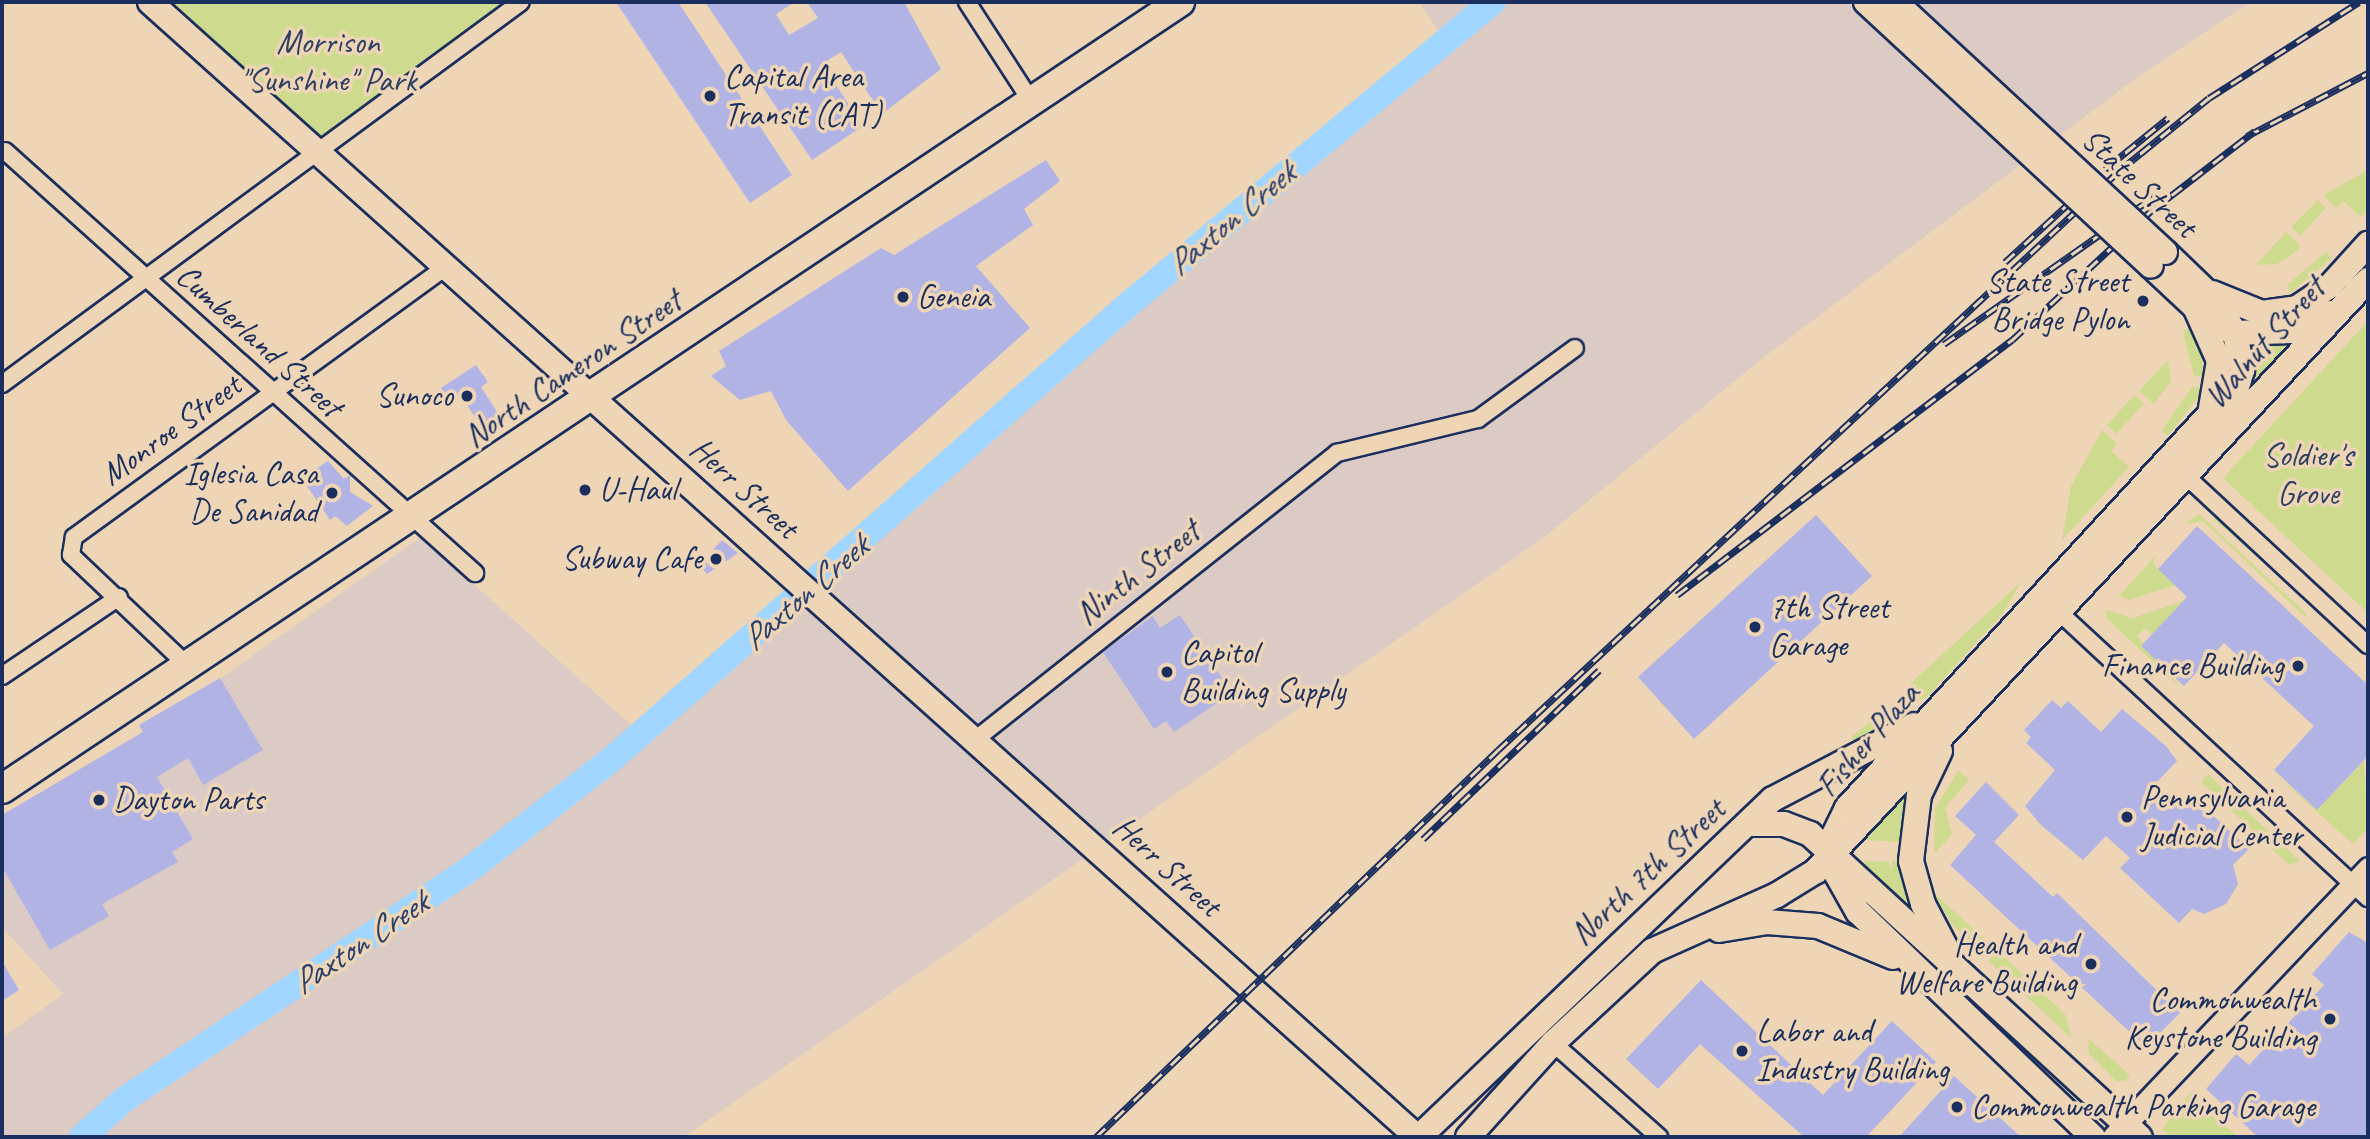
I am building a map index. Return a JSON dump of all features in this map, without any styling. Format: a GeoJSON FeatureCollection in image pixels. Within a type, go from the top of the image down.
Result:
{"type":"FeatureCollection","features":[{"type":"Feature","properties":{"kind":"highway","name":"North Cameron Street"},"geometry":{"type":"LineString","coordinates":[[2,789],[411,517],[594,399],[1029,98],[1180,2]]}},
{"type":"Feature","properties":{"kind":"main road","name":"Herr Street"},"geometry":{"type":"LineString","coordinates":[[150,2],[448,265],[1418,1137]]}},
{"type":"Feature","properties":{"kind":"main road","name":"State Street"},"geometry":{"type":"LineString","coordinates":[[1866,2],[2158,259]]}},
{"type":"Feature","properties":{"kind":"main road","name":"State Street"},"geometry":{"type":"LineString","coordinates":[[1895,2],[2235,333],[2240,389],[2210,452]]}},
{"type":"Feature","properties":{"kind":"main road","name":"Walnut Street"},"geometry":{"type":"LineString","coordinates":[[2201,299],[2245,309],[2280,313],[2314,299],[2368,244]]}},
{"type":"Feature","properties":{"kind":"main road","name":"Walnut Street"},"geometry":{"type":"LineString","coordinates":[[2210,452],[2368,279]]}},
{"type":"Feature","properties":{"kind":"main road","name":"Fisher Plaza"},"geometry":{"type":"LineString","coordinates":[[1832,855],[1833,834],[1847,808],[2210,414],[2219,361],[2201,299]]}},
{"type":"Feature","properties":{"kind":"main road"},"geometry":{"type":"LineString","coordinates":[[2235,333],[2291,331],[2349,301]]}},
{"type":"Feature","properties":{"kind":"main road","name":"Fisher Plaza"},"geometry":{"type":"LineString","coordinates":[[1832,855],[2210,452]]}},
{"type":"Feature","properties":{"kind":"main road","name":"North 7th Street"},"geometry":{"type":"LineString","coordinates":[[1418,1137],[1787,788],[1897,735],[1951,696]]}},
{"type":"Feature","properties":{"kind":"main road"},"geometry":{"type":"LineString","coordinates":[[1961,720],[1928,773],[1911,839],[1923,904],[1961,971]]}},
{"type":"Feature","properties":{"kind":"main road"},"geometry":{"type":"LineString","coordinates":[[1748,824],[1797,827],[1832,855],[1961,971],[2126,1133]]}},
{"type":"Feature","properties":{"kind":"main road"},"geometry":{"type":"LineString","coordinates":[[1832,855],[1858,912],[1919,975],[2093,1137]]}},
{"type":"Feature","properties":{"kind":"main road","name":"North 7th Street"},"geometry":{"type":"LineString","coordinates":[[1468,1137],[1553,1043],[1652,950],[1777,895],[1832,855]]}},
{"type":"Feature","properties":{"kind":"main road"},"geometry":{"type":"LineString","coordinates":[[1652,950],[1698,933],[1792,923],[1861,940],[1919,975]]}},
{"type":"Feature","properties":{"kind":"street"},"geometry":{"type":"LineString","coordinates":[[2,384],[521,2]]}},
{"type":"Feature","properties":{"kind":"street"},"geometry":{"type":"LineString","coordinates":[[967,2],[1029,98]]}},
{"type":"Feature","properties":{"kind":"street","name":"Cumberland Street"},"geometry":{"type":"LineString","coordinates":[[5,151],[475,573]]}},
{"type":"Feature","properties":{"kind":"street","name":"Monroe Street"},"geometry":{"type":"LineString","coordinates":[[120,597],[68,547],[448,265]]}},
{"type":"Feature","properties":{"kind":"street","name":"Ninth Street"},"geometry":{"type":"LineString","coordinates":[[976,739],[1337,453],[1478,419],[1575,348]]}},
{"type":"Feature","properties":{"kind":"street"},"geometry":{"type":"LineString","coordinates":[[2186,477],[2368,645]]}},
{"type":"Feature","properties":{"kind":"street"},"geometry":{"type":"LineString","coordinates":[[2,676],[120,597],[189,667]]}},
{"type":"Feature","properties":{"kind":"street"},"geometry":{"type":"LineString","coordinates":[[2060,613],[2361,891]]}},
{"type":"Feature","properties":{"kind":"street"},"geometry":{"type":"LineString","coordinates":[[2126,1133],[2361,891],[2368,868]]}},
{"type":"Feature","properties":{"kind":"street"},"geometry":{"type":"LineString","coordinates":[[1553,1043],[1660,1137]]}},
{"type":"Feature","properties":{"kind":"shaded area"},"geometry":{"type":"Polygon","coordinates":[[[1419,2],[2250,2],[2135,79],[1764,357],[1547,535],[684,1137],[2,1137],[2,1038],[63,994],[2,927],[2,832],[421,537],[631,725],[1447,44],[1419,2]]]}},
{"type":"Feature","properties":{"kind":"green space","name":"Morrison \"Sunshine\" Park"},"geometry":{"type":"Polygon","coordinates":[[[162,2],[510,2],[323,139],[162,2]]]}},
{"type":"Feature","properties":{"kind":"green space"},"geometry":{"type":"Polygon","coordinates":[[[2368,170],[2368,210],[2361,217],[2343,201],[2336,208],[2323,195],[2368,170]]]}},
{"type":"Feature","properties":{"kind":"green space"},"geometry":{"type":"Polygon","coordinates":[[[2318,200],[2326,208],[2300,236],[2291,227],[2318,200]]]}},
{"type":"Feature","properties":{"kind":"green space"},"geometry":{"type":"Polygon","coordinates":[[[2286,232],[2301,246],[2277,264],[2256,265],[2286,232]]]}},
{"type":"Feature","properties":{"kind":"green space"},"geometry":{"type":"Polygon","coordinates":[[[2326,252],[2332,258],[2290,293],[2287,285],[2326,252]]]}},
{"type":"Feature","properties":{"kind":"green space","name":"Soldier's Grove"},"geometry":{"type":"Polygon","coordinates":[[[2368,321],[2368,613],[2223,478],[2368,321]]]}},
{"type":"Feature","properties":{"kind":"green space"},"geometry":{"type":"Polygon","coordinates":[[[2189,326],[2202,350],[2204,377],[2194,376],[2183,332],[2189,326]]]}},
{"type":"Feature","properties":{"kind":"green space"},"geometry":{"type":"Polygon","coordinates":[[[2298,338],[2256,384],[2251,379],[2249,352],[2256,344],[2298,338]]]}},
{"type":"Feature","properties":{"kind":"green space"},"geometry":{"type":"Polygon","coordinates":[[[2168,360],[2171,381],[2154,404],[2139,391],[2168,360]]]}},
{"type":"Feature","properties":{"kind":"green space"},"geometry":{"type":"Polygon","coordinates":[[[2192,387],[2201,388],[2199,396],[2168,436],[2162,430],[2192,387]]]}},
{"type":"Feature","properties":{"kind":"green space"},"geometry":{"type":"Polygon","coordinates":[[[2134,395],[2144,404],[2116,434],[2107,425],[2134,395]]]}},
{"type":"Feature","properties":{"kind":"green space"},"geometry":{"type":"Polygon","coordinates":[[[2102,430],[2117,444],[2111,451],[2129,467],[2062,540],[2071,486],[2102,430]]]}},
{"type":"Feature","properties":{"kind":"green space"},"geometry":{"type":"Polygon","coordinates":[[[2199,514],[2307,614],[2305,617],[2203,521],[2186,524],[2199,514]]]}},
{"type":"Feature","properties":{"kind":"green space"},"geometry":{"type":"Polygon","coordinates":[[[2215,516],[2310,602],[2213,519],[2215,516]]]}},
{"type":"Feature","properties":{"kind":"green space"},"geometry":{"type":"Polygon","coordinates":[[[2157,554],[2153,564],[2175,585],[2129,600],[2119,596],[2157,554]]]}},
{"type":"Feature","properties":{"kind":"green space"},"geometry":{"type":"Polygon","coordinates":[[[2021,582],[2003,613],[1926,698],[1909,702],[1908,686],[2021,582]]]}},
{"type":"Feature","properties":{"kind":"green space"},"geometry":{"type":"Polygon","coordinates":[[[2183,601],[2152,635],[2145,628],[2137,636],[2182,689],[2106,618],[2106,610],[2133,618],[2183,601]]]}},
{"type":"Feature","properties":{"kind":"green space"},"geometry":{"type":"Polygon","coordinates":[[[1886,710],[1894,724],[1853,745],[1852,736],[1886,710]]]}},
{"type":"Feature","properties":{"kind":"green space"},"geometry":{"type":"Polygon","coordinates":[[[2364,761],[2368,828],[2353,844],[2272,772],[2317,810],[2364,761]]]}},
{"type":"Feature","properties":{"kind":"green space"},"geometry":{"type":"Polygon","coordinates":[[[1958,770],[1969,780],[1945,808],[1952,834],[1934,854],[1935,809],[1958,770]]]}},
{"type":"Feature","properties":{"kind":"green space"},"geometry":{"type":"Polygon","coordinates":[[[2208,774],[2300,861],[2289,865],[2201,782],[2208,774]]]}},
{"type":"Feature","properties":{"kind":"green space"},"geometry":{"type":"Polygon","coordinates":[[[1910,784],[1899,842],[1867,840],[1863,836],[1910,784]]]}},
{"type":"Feature","properties":{"kind":"green space"},"geometry":{"type":"Polygon","coordinates":[[[1865,861],[1889,862],[1891,871],[1892,861],[1901,862],[1911,911],[1860,867],[1865,861]]]}},
{"type":"Feature","properties":{"kind":"green space"},"geometry":{"type":"Polygon","coordinates":[[[1934,893],[1988,942],[1979,953],[1951,923],[1934,893]]]}},
{"type":"Feature","properties":{"kind":"green space"},"geometry":{"type":"Polygon","coordinates":[[[1997,951],[2024,975],[2015,986],[1988,961],[1997,951]]]}},
{"type":"Feature","properties":{"kind":"green space"},"geometry":{"type":"Polygon","coordinates":[[[2033,984],[2065,1014],[2072,1039],[2024,994],[2033,984]]]}},
{"type":"Feature","properties":{"kind":"green space"},"geometry":{"type":"Polygon","coordinates":[[[2088,1038],[2130,1075],[2125,1081],[2116,1081],[2089,1054],[2088,1038]]]}},
{"type":"Feature","properties":{"kind":"green space"},"geometry":{"type":"Polygon","coordinates":[[[2190,1093],[2238,1137],[2172,1137],[2162,1129],[2190,1093]]]}},
{"type":"Feature","properties":{"kind":"building","name":"Capital Area Transit (CAT)"},"geometry":{"type":"Polygon","coordinates":[[[616,2],[678,2],[792,175],[750,203],[616,2]]]}},
{"type":"Feature","properties":{"kind":"building"},"geometry":{"type":"Polygon","coordinates":[[[705,2],[795,2],[776,14],[789,35],[818,18],[807,2],[904,2],[941,69],[882,114],[841,52],[822,64],[863,126],[812,160],[705,2]]]}},
{"type":"Feature","properties":{"kind":"building","name":"Geneia"},"geometry":{"type":"Polygon","coordinates":[[[1046,160],[1060,181],[1024,209],[1033,225],[976,266],[1030,328],[848,491],[786,420],[771,391],[740,400],[711,376],[726,366],[719,351],[881,248],[894,255],[1046,160]]]}},
{"type":"Feature","properties":{"kind":"building","name":"Sunoco"},"geometry":{"type":"Polygon","coordinates":[[[476,365],[488,382],[481,387],[501,418],[483,430],[460,394],[453,406],[441,388],[476,365]]]}},
{"type":"Feature","properties":{"kind":"building","name":"Iglesia Casa De Sanidad"},"geometry":{"type":"Polygon","coordinates":[[[328,461],[344,479],[350,475],[350,492],[373,506],[347,526],[335,516],[330,520],[307,486],[306,476],[328,461]]]}},
{"type":"Feature","properties":{"kind":"building","name":"7th Street Garage"},"geometry":{"type":"Polygon","coordinates":[[[1816,515],[1872,576],[1694,739],[1638,677],[1816,515]]]}},
{"type":"Feature","properties":{"kind":"building","name":"Finance Building"},"geometry":{"type":"Polygon","coordinates":[[[2197,526],[2368,685],[2368,756],[2317,810],[2274,770],[2314,726],[2224,643],[2184,686],[2141,646],[2187,597],[2158,569],[2197,526]]]}},
{"type":"Feature","properties":{"kind":"building","name":"Subway Cafe"},"geometry":{"type":"Polygon","coordinates":[[[722,540],[738,553],[707,574],[699,565],[722,540]]]}},
{"type":"Feature","properties":{"kind":"building","name":"Capitol Building Supply"},"geometry":{"type":"Polygon","coordinates":[[[1180,615],[1232,693],[1174,732],[1166,721],[1154,729],[1103,652],[1153,616],[1160,628],[1180,615]]]}},
{"type":"Feature","properties":{"kind":"building","name":"Dayton Parts"},"geometry":{"type":"Polygon","coordinates":[[[220,678],[263,750],[203,785],[188,758],[157,777],[193,839],[172,852],[178,862],[102,904],[109,916],[50,950],[2,867],[2,815],[143,732],[139,725],[220,678]]]}},
{"type":"Feature","properties":{"kind":"building","name":"Pennsylvania Judicial Center"},"geometry":{"type":"Polygon","coordinates":[[[2052,700],[2061,708],[2068,701],[2101,732],[2122,709],[2166,746],[2177,761],[2155,784],[2178,805],[2189,793],[2249,849],[2233,865],[2238,884],[2226,904],[2204,914],[2192,909],[2179,923],[2120,868],[2130,858],[2106,836],[2083,860],[2041,825],[2025,806],[2055,770],[2026,743],[2031,737],[2024,730],[2052,700]]]}},
{"type":"Feature","properties":{"kind":"building","name":"Health and Welfare Building"},"geometry":{"type":"Polygon","coordinates":[[[1986,782],[2019,815],[1994,842],[2053,897],[2057,893],[2180,1013],[2146,1047],[1950,865],[1976,835],[1955,816],[1986,782]]]}},
{"type":"Feature","properties":{"kind":"building","name":"Commonwealth Keystone Building"},"geometry":{"type":"Polygon","coordinates":[[[2349,932],[2368,943],[2368,1137],[2258,1137],[2206,1089],[2236,1054],[2249,1065],[2324,985],[2312,974],[2349,932]]]}},
{"type":"Feature","properties":{"kind":"building"},"geometry":{"type":"Polygon","coordinates":[[[2,961],[19,990],[2,1001],[2,961]]]}},
{"type":"Feature","properties":{"kind":"building","name":"Labor and Industry Building"},"geometry":{"type":"Polygon","coordinates":[[[1701,980],[1823,1095],[1892,1021],[1936,1062],[1866,1137],[1804,1137],[1700,1044],[1658,1089],[1626,1059],[1701,980]]]}},
{"type":"Feature","properties":{"kind":"building","name":"Commonwealth Parking Garage"},"geometry":{"type":"Polygon","coordinates":[[[1954,1076],[2021,1137],[1899,1137],[1954,1076]]]}},
{"type":"Feature","properties":{"kind":"waterway","name":"Paxton Creek"},"geometry":{"type":"LineString","coordinates":[[82,1137],[125,1099],[474,866],[612,759],[1129,304],[1493,2]]}},
{"type":"Feature","properties":{"kind":"railway"},"geometry":{"type":"LineString","coordinates":[[1096,1137],[1498,750],[2120,170],[2209,98],[2359,2]]}},
{"type":"Feature","properties":{"kind":"railway"},"geometry":{"type":"LineString","coordinates":[[2247,136],[2368,73]]}},
{"type":"Feature","properties":{"kind":"railway"},"geometry":{"type":"LineString","coordinates":[[2105,169],[2168,118]]}},
{"type":"Feature","properties":{"kind":"railway"},"geometry":{"type":"LineString","coordinates":[[1677,595],[2012,340],[2151,211],[2255,131]]}},
{"type":"Feature","properties":{"kind":"railway"},"geometry":{"type":"LineString","coordinates":[[2005,262],[2080,193]]}},
{"type":"Feature","properties":{"kind":"railway"},"geometry":{"type":"LineString","coordinates":[[1944,344],[2159,193]]}},
{"type":"Feature","properties":{"kind":"railway"},"geometry":{"type":"LineString","coordinates":[[1423,839],[1599,670]]}},
{"type":"Feature","properties":{"kind":"place","name":"Capital Area Transit (CAT)"},"geometry":{"type":"Point","coordinates":[710,96]}},
{"type":"Feature","properties":{"kind":"place","name":"Geneia"},"geometry":{"type":"Point","coordinates":[903,297]}},
{"type":"Feature","properties":{"kind":"place","name":"State Street Bridge Pylon"},"geometry":{"type":"Point","coordinates":[2143,301]}},
{"type":"Feature","properties":{"kind":"place","name":"Sunoco"},"geometry":{"type":"Point","coordinates":[467,396]}},
{"type":"Feature","properties":{"kind":"place","name":"U-Haul"},"geometry":{"type":"Point","coordinates":[585,490]}},
{"type":"Feature","properties":{"kind":"place","name":"Iglesia Casa De Sanidad"},"geometry":{"type":"Point","coordinates":[332,493]}},
{"type":"Feature","properties":{"kind":"place","name":"Subway Cafe"},"geometry":{"type":"Point","coordinates":[716,559]}},
{"type":"Feature","properties":{"kind":"place","name":"7th Street Garage"},"geometry":{"type":"Point","coordinates":[1755,627]}},
{"type":"Feature","properties":{"kind":"place","name":"Finance Building"},"geometry":{"type":"Point","coordinates":[2298,666]}},
{"type":"Feature","properties":{"kind":"place","name":"Capitol Building Supply"},"geometry":{"type":"Point","coordinates":[1167,672]}},
{"type":"Feature","properties":{"kind":"place","name":"Dayton Parts"},"geometry":{"type":"Point","coordinates":[99,800]}},
{"type":"Feature","properties":{"kind":"place","name":"Pennsylvania Judicial Center"},"geometry":{"type":"Point","coordinates":[2127,817]}},
{"type":"Feature","properties":{"kind":"place","name":"Health and Welfare Building"},"geometry":{"type":"Point","coordinates":[2091,964]}},
{"type":"Feature","properties":{"kind":"place","name":"Commonwealth Keystone Building"},"geometry":{"type":"Point","coordinates":[2330,1019]}},
{"type":"Feature","properties":{"kind":"place","name":"Labor and Industry Building"},"geometry":{"type":"Point","coordinates":[1742,1051]}},
{"type":"Feature","properties":{"kind":"place","name":"Commonwealth Parking Garage"},"geometry":{"type":"Point","coordinates":[1957,1107]}}]}
